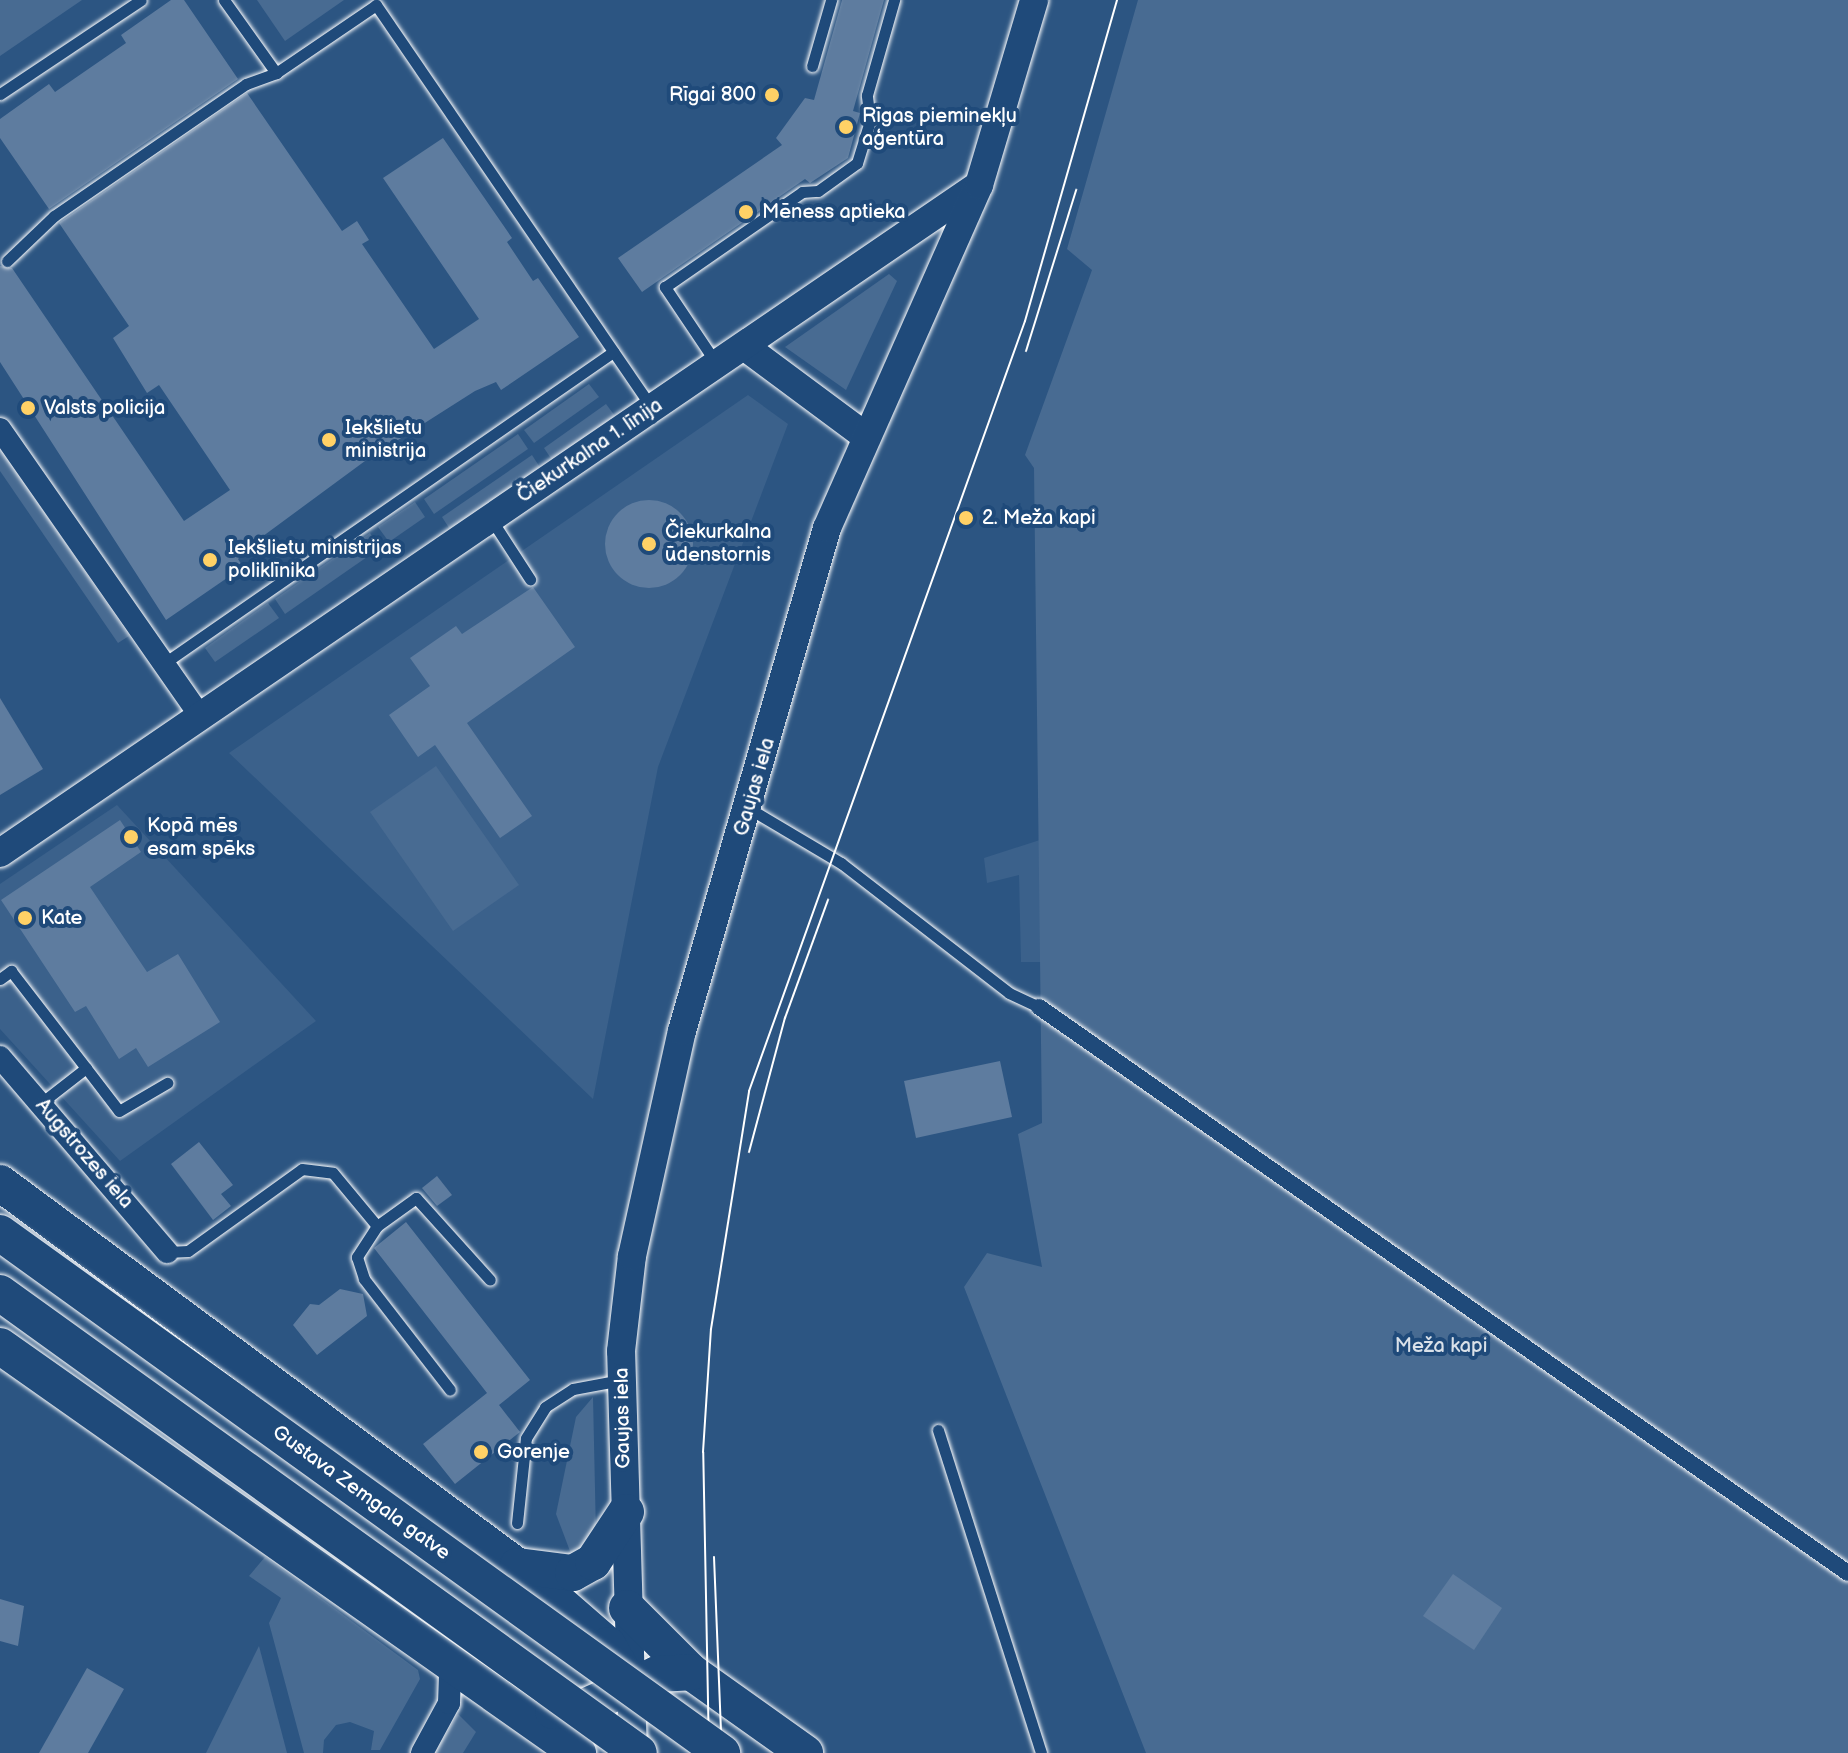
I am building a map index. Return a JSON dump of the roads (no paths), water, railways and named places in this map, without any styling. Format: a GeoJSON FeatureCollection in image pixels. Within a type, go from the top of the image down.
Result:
{"type":"FeatureCollection","features":[{"type":"Feature","properties":{"kind":"main road"},"geometry":{"type":"LineString","coordinates":[[0,1183],[517,1566],[608,1645],[630,1684]]}},
{"type":"Feature","properties":{"kind":"main road","name":"Gustava Zemgala gatve"},"geometry":{"type":"LineString","coordinates":[[0,1233],[722,1753]]}},
{"type":"Feature","properties":{"kind":"main road"},"geometry":{"type":"LineString","coordinates":[[0,1293],[636,1753]]}},
{"type":"Feature","properties":{"kind":"main road"},"geometry":{"type":"LineString","coordinates":[[0,1346],[271,1534],[450,1668],[516,1708],[578,1753]]}},
{"type":"Feature","properties":{"kind":"main road"},"geometry":{"type":"LineString","coordinates":[[517,1566],[573,1573],[593,1562],[626,1512]]}},
{"type":"Feature","properties":{"kind":"main road"},"geometry":{"type":"LineString","coordinates":[[627,1608],[691,1672],[805,1753]]}},
{"type":"Feature","properties":{"kind":"main road"},"geometry":{"type":"LineString","coordinates":[[516,1708],[566,1712],[657,1674],[691,1672]]}},
{"type":"Feature","properties":{"kind":"street","name":"Gaujas iela"},"geometry":{"type":"LineString","coordinates":[[636,1753],[630,1684],[621,1380],[632,1256],[675,1061],[750,809],[827,528],[865,436],[979,185],[1034,0]]}},
{"type":"Feature","properties":{"kind":"street","name":"Čiekurkalna 1. līnija"},"geometry":{"type":"LineString","coordinates":[[0,853],[979,185]]}},
{"type":"Feature","properties":{"kind":"street"},"geometry":{"type":"LineString","coordinates":[[744,346],[865,436]]}},
{"type":"Feature","properties":{"kind":"street"},"geometry":{"type":"LineString","coordinates":[[0,429],[200,716]]}},
{"type":"Feature","properties":{"kind":"street"},"geometry":{"type":"LineString","coordinates":[[1039,1007],[1848,1573]]}},
{"type":"Feature","properties":{"kind":"street","name":"Augstrozes iela"},"geometry":{"type":"LineString","coordinates":[[0,1057],[167,1252]]}},
{"type":"Feature","properties":{"kind":"street"},"geometry":{"type":"LineString","coordinates":[[422,1753],[449,1703],[450,1668]]}},
{"type":"Feature","properties":{"kind":"lane"},"geometry":{"type":"LineString","coordinates":[[0,94],[141,0]]}},
{"type":"Feature","properties":{"kind":"lane"},"geometry":{"type":"LineString","coordinates":[[224,0],[276,73]]}},
{"type":"Feature","properties":{"kind":"lane"},"geometry":{"type":"LineString","coordinates":[[812,66],[831,0]]}},
{"type":"Feature","properties":{"kind":"lane"},"geometry":{"type":"LineString","coordinates":[[717,365],[665,287],[802,192],[818,191],[857,163],[870,121],[867,95],[894,0]]}},
{"type":"Feature","properties":{"kind":"lane"},"geometry":{"type":"LineString","coordinates":[[7,261],[54,216],[246,84],[276,73],[380,3],[652,409]]}},
{"type":"Feature","properties":{"kind":"lane"},"geometry":{"type":"LineString","coordinates":[[163,664],[613,352]]}},
{"type":"Feature","properties":{"kind":"lane"},"geometry":{"type":"LineString","coordinates":[[491,519],[530,579]]}},
{"type":"Feature","properties":{"kind":"lane"},"geometry":{"type":"LineString","coordinates":[[750,809],[841,863],[1009,993],[1039,1007]]}},
{"type":"Feature","properties":{"kind":"lane"},"geometry":{"type":"LineString","coordinates":[[0,979],[11,971],[119,1111],[167,1083]]}},
{"type":"Feature","properties":{"kind":"lane"},"geometry":{"type":"LineString","coordinates":[[41,1103],[86,1068]]}},
{"type":"Feature","properties":{"kind":"lane"},"geometry":{"type":"LineString","coordinates":[[167,1252],[188,1251],[302,1169],[317,1166],[333,1173],[377,1226]]}},
{"type":"Feature","properties":{"kind":"lane"},"geometry":{"type":"LineString","coordinates":[[450,1390],[364,1279],[357,1257],[377,1226],[416,1198],[490,1280]]}},
{"type":"Feature","properties":{"kind":"lane"},"geometry":{"type":"LineString","coordinates":[[517,1523],[526,1438],[545,1407],[573,1389],[621,1380]]}},
{"type":"Feature","properties":{"kind":"lane"},"geometry":{"type":"LineString","coordinates":[[938,1430],[1041,1753]]}},
{"type":"Feature","properties":{"kind":"tram line"},"geometry":{"type":"LineString","coordinates":[[709,1753],[703,1452],[711,1329],[749,1091],[1025,321],[1117,0]]}},
{"type":"Feature","properties":{"kind":"tram line"},"geometry":{"type":"LineString","coordinates":[[1026,351],[1076,190]]}},
{"type":"Feature","properties":{"kind":"tram line"},"geometry":{"type":"LineString","coordinates":[[749,1152],[785,1018],[828,900]]}},
{"type":"Feature","properties":{"kind":"tram line"},"geometry":{"type":"LineString","coordinates":[[714,1557],[722,1753]]}},
{"type":"Feature","properties":{"kind":"place","name":"Rīgai 800"},"geometry":{"type":"Point","coordinates":[772,95]}},
{"type":"Feature","properties":{"kind":"place","name":"Rīgas pieminekļu aģentūra"},"geometry":{"type":"Point","coordinates":[846,127]}},
{"type":"Feature","properties":{"kind":"place","name":"Mēness aptieka"},"geometry":{"type":"Point","coordinates":[746,212]}},
{"type":"Feature","properties":{"kind":"place","name":"Valsts policija"},"geometry":{"type":"Point","coordinates":[28,408]}},
{"type":"Feature","properties":{"kind":"place","name":"Iekšlietu ministrija"},"geometry":{"type":"Point","coordinates":[329,440]}},
{"type":"Feature","properties":{"kind":"place","name":"2. Meža kapi"},"geometry":{"type":"Point","coordinates":[966,518]}},
{"type":"Feature","properties":{"kind":"place","name":"Čiekurkalna ūdenstornis"},"geometry":{"type":"Point","coordinates":[649,544]}},
{"type":"Feature","properties":{"kind":"place","name":"Iekšlietu ministrijas poliklīnika"},"geometry":{"type":"Point","coordinates":[210,560]}},
{"type":"Feature","properties":{"kind":"place","name":"Kopā mēs esam spēks"},"geometry":{"type":"Point","coordinates":[131,837]}},
{"type":"Feature","properties":{"kind":"place","name":"Kate"},"geometry":{"type":"Point","coordinates":[25,918]}},
{"type":"Feature","properties":{"kind":"place","name":"Gorenje"},"geometry":{"type":"Point","coordinates":[481,1452]}},
{"type":"Feature","properties":{"kind":"park label","name":"Meža kapi"},"geometry":{"type":"Point","coordinates":[1441,1346]}}]}
